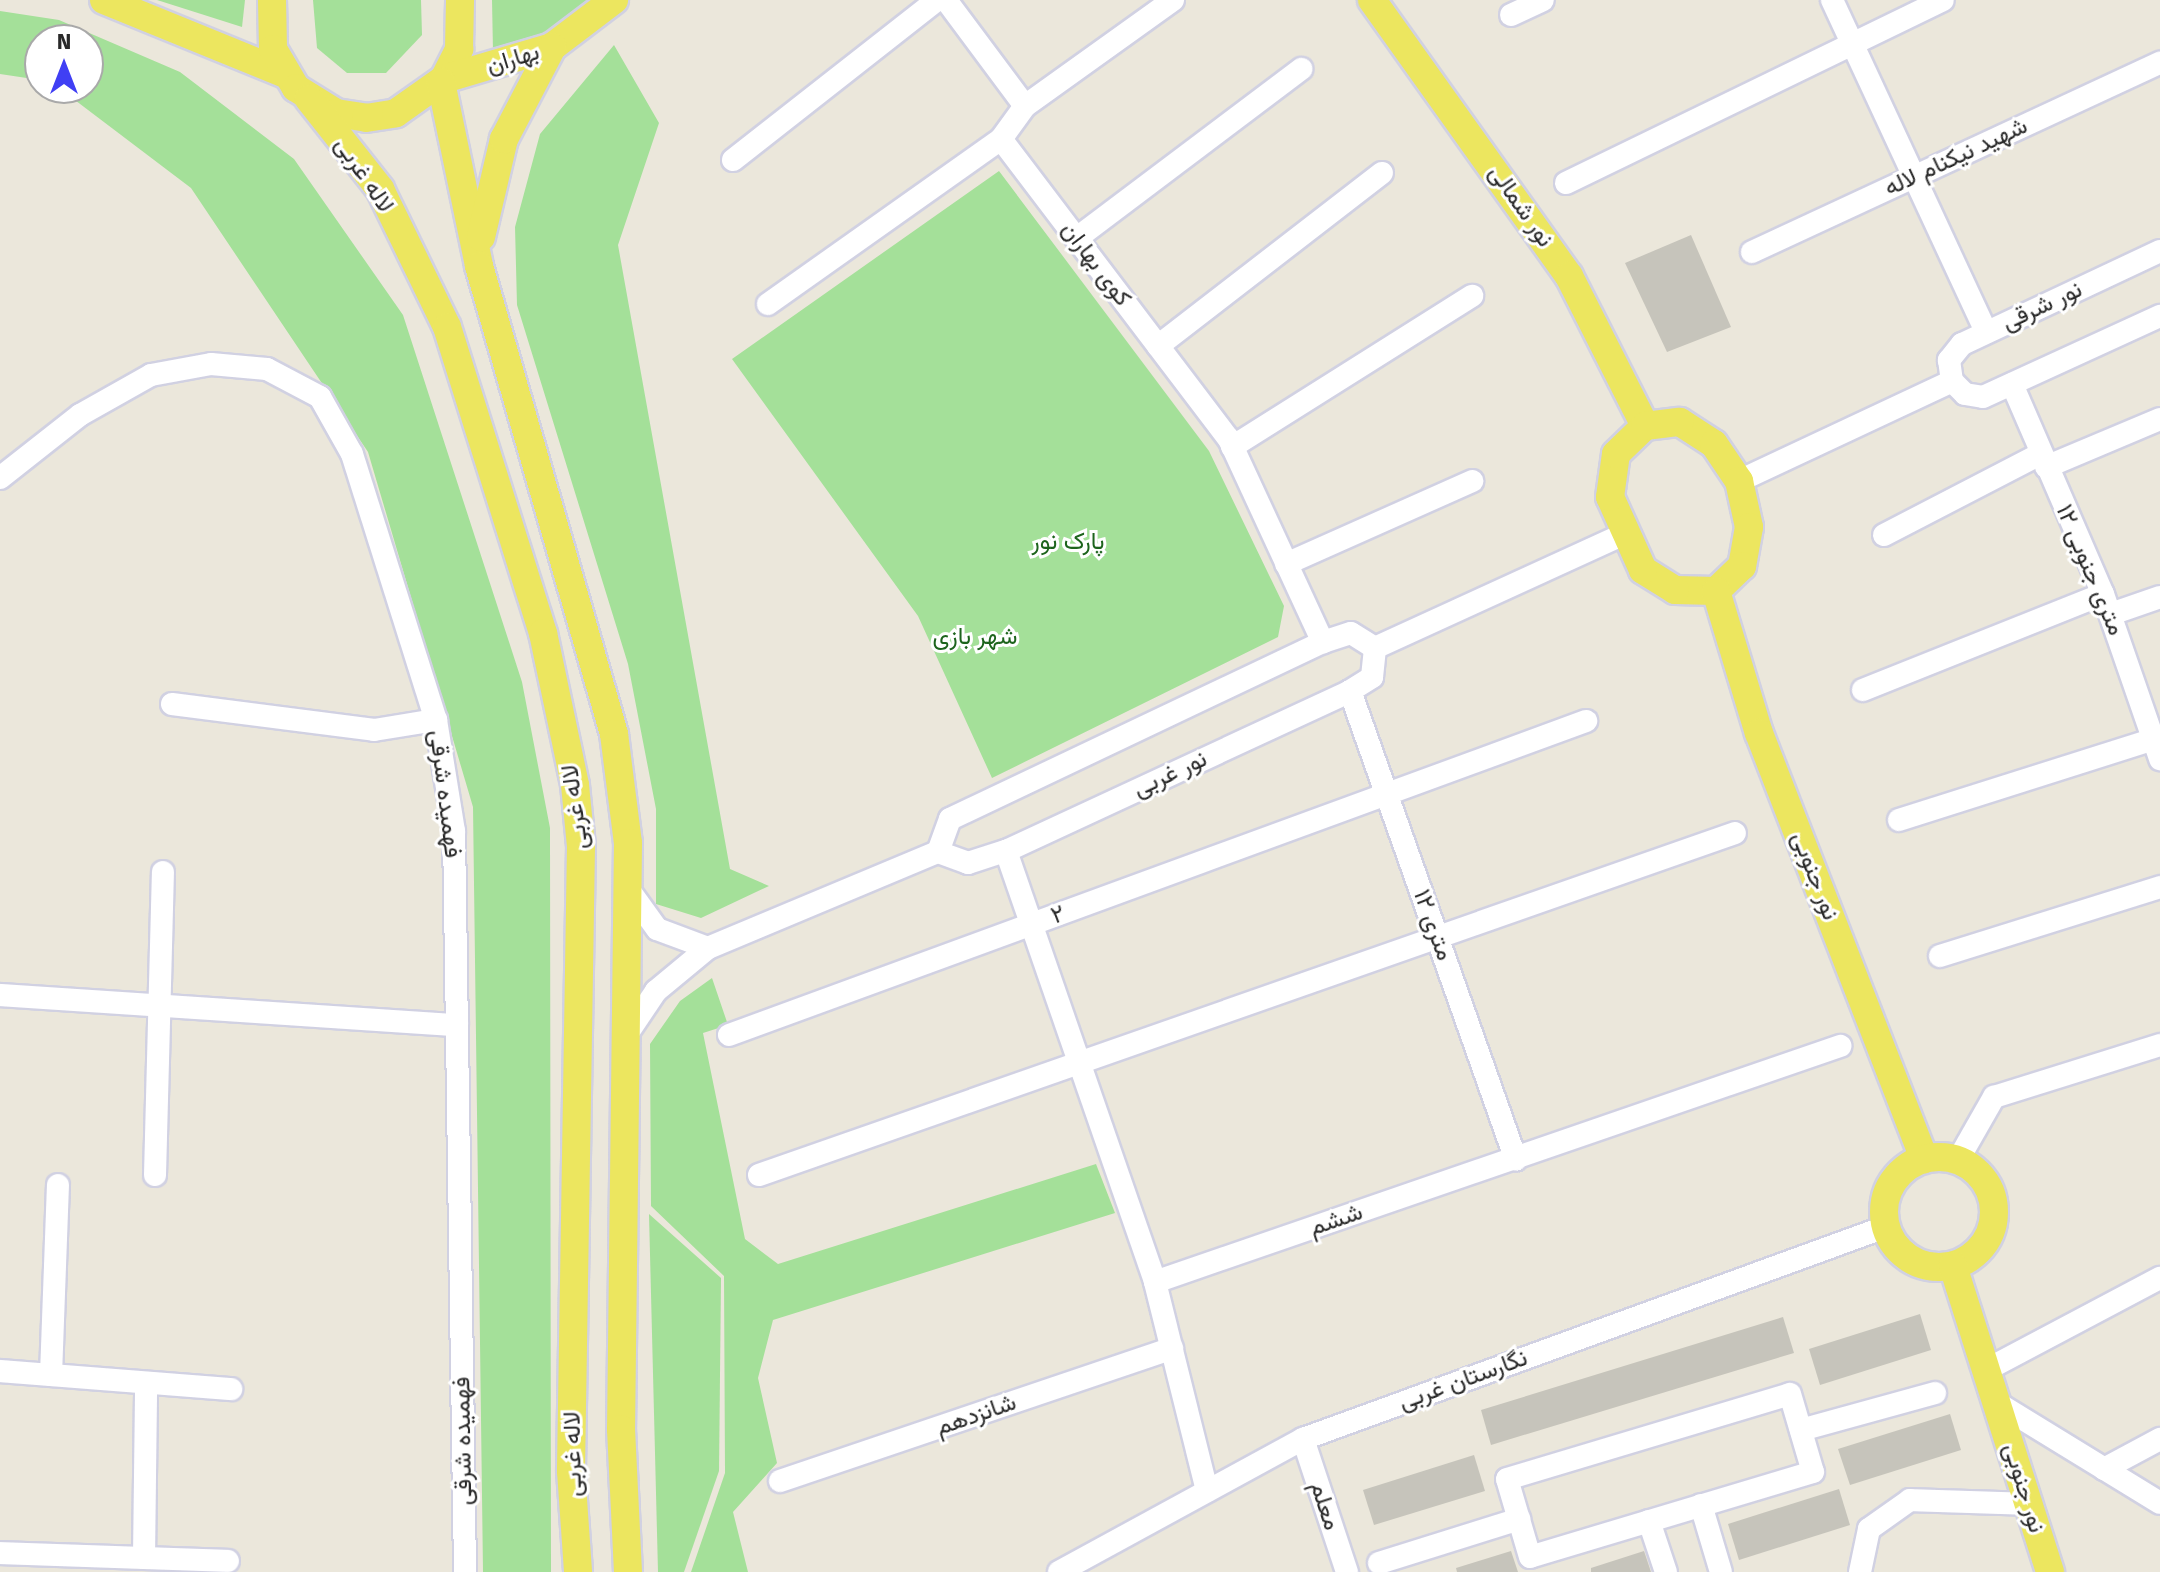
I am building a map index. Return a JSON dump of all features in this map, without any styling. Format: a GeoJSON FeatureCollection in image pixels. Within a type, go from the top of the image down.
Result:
{"type":"FeatureCollection","features":[{"type":"Feature","properties":{"kind":"main road"},"geometry":{"type":"LineString","coordinates":[[104,0],[285,74]]}},
{"type":"Feature","properties":{"kind":"main road"},"geometry":{"type":"LineString","coordinates":[[272,0],[273,49],[285,74]]}},
{"type":"Feature","properties":{"kind":"main road"},"geometry":{"type":"LineString","coordinates":[[309,99],[366,118],[396,113],[443,80],[459,49],[460,0]]}},
{"type":"Feature","properties":{"kind":"main road","name":"بهاران"},"geometry":{"type":"LineString","coordinates":[[443,80],[552,47],[614,0]]}},
{"type":"Feature","properties":{"kind":"main road","name":"نور شمالی"},"geometry":{"type":"LineString","coordinates":[[1372,0],[1569,276],[1645,426]]}},
{"type":"Feature","properties":{"kind":"main road"},"geometry":{"type":"LineString","coordinates":[[479,266],[504,139],[552,47]]}},
{"type":"Feature","properties":{"kind":"main road","name":"لاله غربی"},"geometry":{"type":"LineString","coordinates":[[285,74],[309,99],[380,189],[447,327],[543,633],[575,785],[581,859],[571,1471],[578,1572]]}},
{"type":"Feature","properties":{"kind":"main road","name":"لاله غربی"},"geometry":{"type":"LineString","coordinates":[[443,80],[479,266],[614,734],[629,890],[621,1429],[628,1572]]}},
{"type":"Feature","properties":{"kind":"main road"},"geometry":{"type":"LineString","coordinates":[[1680,422],[1714,444],[1739,481],[1749,527],[1742,566],[1716,591],[1675,590],[1643,570],[1622,535],[1610,497],[1616,454],[1645,426],[1680,422]]}},
{"type":"Feature","properties":{"kind":"main road","name":"نور جنوبی"},"geometry":{"type":"LineString","coordinates":[[1716,591],[1759,733],[1924,1159]]}},
{"type":"Feature","properties":{"kind":"main road"},"geometry":{"type":"LineString","coordinates":[[1924,1159],[1958,1160],[1985,1181],[1995,1214],[1983,1247],[1953,1266],[1904,1256],[1885,1227],[1887,1193],[1924,1159]]}},
{"type":"Feature","properties":{"kind":"main road","name":"نور جنوبی"},"geometry":{"type":"LineString","coordinates":[[1953,1266],[2050,1572]]}},
{"type":"Feature","properties":{"kind":"street"},"geometry":{"type":"LineString","coordinates":[[733,160],[937,0]]}},
{"type":"Feature","properties":{"kind":"street"},"geometry":{"type":"LineString","coordinates":[[946,0],[1025,106]]}},
{"type":"Feature","properties":{"kind":"street"},"geometry":{"type":"LineString","coordinates":[[768,304],[1001,139],[1025,106],[1173,0]]}},
{"type":"Feature","properties":{"kind":"street"},"geometry":{"type":"LineString","coordinates":[[1511,15],[1543,0]]}},
{"type":"Feature","properties":{"kind":"street"},"geometry":{"type":"LineString","coordinates":[[1832,0],[1986,332]]}},
{"type":"Feature","properties":{"kind":"street"},"geometry":{"type":"LineString","coordinates":[[1566,183],[1943,0]]}},
{"type":"Feature","properties":{"kind":"street","name":"شهید نیکنام لاله"},"geometry":{"type":"LineString","coordinates":[[1752,252],[2160,63]]}},
{"type":"Feature","properties":{"kind":"street"},"geometry":{"type":"LineString","coordinates":[[1077,238],[1301,69]]}},
{"type":"Feature","properties":{"kind":"street","name":"کوی بهاران"},"geometry":{"type":"LineString","coordinates":[[1001,139],[1232,447],[1323,642]]}},
{"type":"Feature","properties":{"kind":"street"},"geometry":{"type":"LineString","coordinates":[[1158,346],[1382,173]]}},
{"type":"Feature","properties":{"kind":"street","name":"نور شرقی"},"geometry":{"type":"LineString","coordinates":[[1952,381],[1949,360],[1962,344],[2160,251]]}},
{"type":"Feature","properties":{"kind":"street"},"geometry":{"type":"LineString","coordinates":[[1232,447],[1472,296]]}},
{"type":"Feature","properties":{"kind":"street"},"geometry":{"type":"LineString","coordinates":[[1739,481],[1952,381],[1965,394],[1983,397],[2160,316]]}},
{"type":"Feature","properties":{"kind":"street","name":"فهمیده شرقی"},"geometry":{"type":"LineString","coordinates":[[1,474],[80,415],[151,375],[211,364],[267,369],[320,397],[352,454],[436,720],[454,831],[465,1572]]}},
{"type":"Feature","properties":{"kind":"street","name":"۱۲ متری جنوبی"},"geometry":{"type":"LineString","coordinates":[[2012,384],[2107,604],[2157,749]]}},
{"type":"Feature","properties":{"kind":"street"},"geometry":{"type":"LineString","coordinates":[[1884,535],[2043,461],[2160,419]]}},
{"type":"Feature","properties":{"kind":"street"},"geometry":{"type":"LineString","coordinates":[[1286,564],[1472,481]]}},
{"type":"Feature","properties":{"kind":"street"},"geometry":{"type":"LineString","coordinates":[[625,1037],[656,991],[708,948],[938,852],[950,819],[1323,642],[1351,633],[1375,648],[1622,535]]}},
{"type":"Feature","properties":{"kind":"street"},"geometry":{"type":"LineString","coordinates":[[1863,690],[2107,604],[2160,597]]}},
{"type":"Feature","properties":{"kind":"street","name":"نور غربی"},"geometry":{"type":"LineString","coordinates":[[938,852],[968,863],[1006,851],[1350,691],[1372,677],[1375,648]]}},
{"type":"Feature","properties":{"kind":"street","name":"۱۲ متری"},"geometry":{"type":"LineString","coordinates":[[1350,691],[1516,1159]]}},
{"type":"Feature","properties":{"kind":"street"},"geometry":{"type":"LineString","coordinates":[[172,704],[374,730],[436,720]]}},
{"type":"Feature","properties":{"kind":"street","name":"۲"},"geometry":{"type":"LineString","coordinates":[[729,1035],[1586,721]]}},
{"type":"Feature","properties":{"kind":"street"},"geometry":{"type":"LineString","coordinates":[[1899,820],[2157,749]]}},
{"type":"Feature","properties":{"kind":"street"},"geometry":{"type":"LineString","coordinates":[[759,1175],[1735,833]]}},
{"type":"Feature","properties":{"kind":"street"},"geometry":{"type":"LineString","coordinates":[[1006,851],[1155,1282],[1207,1491]]}},
{"type":"Feature","properties":{"kind":"street"},"geometry":{"type":"LineString","coordinates":[[155,1175],[163,872]]}},
{"type":"Feature","properties":{"kind":"street"},"geometry":{"type":"LineString","coordinates":[[1940,956],[2160,887]]}},
{"type":"Feature","properties":{"kind":"street"},"geometry":{"type":"LineString","coordinates":[[629,890],[657,929],[708,948]]}},
{"type":"Feature","properties":{"kind":"street"},"geometry":{"type":"LineString","coordinates":[[0,995],[457,1025]]}},
{"type":"Feature","properties":{"kind":"street"},"geometry":{"type":"LineString","coordinates":[[1958,1160],[1994,1097],[2160,1045]]}},
{"type":"Feature","properties":{"kind":"street","name":"ششم"},"geometry":{"type":"LineString","coordinates":[[1155,1282],[1840,1046]]}},
{"type":"Feature","properties":{"kind":"street"},"geometry":{"type":"LineString","coordinates":[[51,1375],[58,1185]]}},
{"type":"Feature","properties":{"kind":"street","name":"نگارستان غربی"},"geometry":{"type":"LineString","coordinates":[[1059,1572],[1303,1439],[1885,1227]]}},
{"type":"Feature","properties":{"kind":"street"},"geometry":{"type":"LineString","coordinates":[[1986,1370],[2160,1278]]}},
{"type":"Feature","properties":{"kind":"street","name":"شانزدهم"},"geometry":{"type":"LineString","coordinates":[[780,1481],[1172,1348]]}},
{"type":"Feature","properties":{"kind":"street"},"geometry":{"type":"LineString","coordinates":[[0,1371],[231,1389]]}},
{"type":"Feature","properties":{"kind":"street"},"geometry":{"type":"LineString","coordinates":[[144,1558],[146,1383]]}},
{"type":"Feature","properties":{"kind":"street"},"geometry":{"type":"LineString","coordinates":[[1801,1430],[1935,1393]]}},
{"type":"Feature","properties":{"kind":"street"},"geometry":{"type":"LineString","coordinates":[[1790,1394],[1813,1472],[1701,1505],[1530,1557],[1507,1479],[1790,1394]]}},
{"type":"Feature","properties":{"kind":"street"},"geometry":{"type":"LineString","coordinates":[[1997,1403],[2160,1503]]}},
{"type":"Feature","properties":{"kind":"street","name":"معلم"},"geometry":{"type":"LineString","coordinates":[[1303,1439],[1347,1572]]}},
{"type":"Feature","properties":{"kind":"street"},"geometry":{"type":"LineString","coordinates":[[2104,1469],[2160,1439]]}},
{"type":"Feature","properties":{"kind":"street"},"geometry":{"type":"LineString","coordinates":[[1860,1572],[1869,1529],[1910,1500],[2029,1504]]}},
{"type":"Feature","properties":{"kind":"street"},"geometry":{"type":"LineString","coordinates":[[1701,1505],[1721,1572]]}},
{"type":"Feature","properties":{"kind":"street"},"geometry":{"type":"LineString","coordinates":[[1379,1563],[1519,1519]]}},
{"type":"Feature","properties":{"kind":"street"},"geometry":{"type":"LineString","coordinates":[[1649,1521],[1666,1572]]}},
{"type":"Feature","properties":{"kind":"street"},"geometry":{"type":"LineString","coordinates":[[0,1553],[228,1561]]}},
{"type":"Feature","properties":{"kind":"green space"},"geometry":{"type":"Polygon","coordinates":[[[157,0],[245,0],[242,27],[157,0]]]}},
{"type":"Feature","properties":{"kind":"green space"},"geometry":{"type":"Polygon","coordinates":[[[313,0],[421,0],[422,35],[386,73],[347,73],[317,48],[313,0]]]}},
{"type":"Feature","properties":{"kind":"green space"},"geometry":{"type":"Polygon","coordinates":[[[492,0],[593,0],[545,35],[493,51],[492,0]]]}},
{"type":"Feature","properties":{"kind":"green space"},"geometry":{"type":"Polygon","coordinates":[[[0,11],[68,24],[24,24],[24,78],[0,74],[0,11]]]}},
{"type":"Feature","properties":{"kind":"green space"},"geometry":{"type":"Polygon","coordinates":[[[104,39],[180,72],[294,159],[403,315],[522,682],[550,828],[551,1572],[483,1572],[473,807],[368,452],[191,188],[80,104],[104,104],[104,39]]]}},
{"type":"Feature","properties":{"kind":"green space"},"geometry":{"type":"Polygon","coordinates":[[[614,45],[659,123],[618,245],[730,869],[769,886],[701,918],[656,904],[656,809],[628,664],[517,305],[515,227],[540,134],[614,45]]]}},
{"type":"Feature","properties":{"kind":"green space","name":"پارک نور"},"geometry":{"type":"Polygon","coordinates":[[[999,171],[1209,451],[1284,606],[1278,637],[992,778],[918,616],[732,359],[999,171]]]}},
{"type":"Feature","properties":{"kind":"green space"},"geometry":{"type":"Polygon","coordinates":[[[712,978],[728,1025],[703,1033],[745,1239],[778,1264],[1096,1164],[1115,1213],[773,1320],[758,1378],[777,1463],[733,1512],[748,1572],[691,1572],[725,1473],[724,1276],[651,1206],[650,1044],[680,1001],[712,978]]]}},
{"type":"Feature","properties":{"kind":"green space"},"geometry":{"type":"Polygon","coordinates":[[[649,1214],[721,1278],[719,1471],[684,1572],[658,1572],[649,1214]]]}},
{"type":"Feature","properties":{"kind":"building"},"geometry":{"type":"Polygon","coordinates":[[[1691,235],[1731,327],[1667,352],[1625,263],[1691,235]]]}},
{"type":"Feature","properties":{"kind":"building"},"geometry":{"type":"Polygon","coordinates":[[[1920,1314],[1931,1350],[1820,1385],[1809,1349],[1920,1314]]]}},
{"type":"Feature","properties":{"kind":"building"},"geometry":{"type":"Polygon","coordinates":[[[1783,1317],[1794,1353],[1491,1445],[1481,1410],[1783,1317]]]}},
{"type":"Feature","properties":{"kind":"building"},"geometry":{"type":"Polygon","coordinates":[[[1950,1414],[1961,1450],[1850,1485],[1838,1449],[1950,1414]]]}},
{"type":"Feature","properties":{"kind":"building"},"geometry":{"type":"Polygon","coordinates":[[[1474,1455],[1485,1491],[1374,1525],[1363,1490],[1474,1455]]]}},
{"type":"Feature","properties":{"kind":"building"},"geometry":{"type":"Polygon","coordinates":[[[1839,1489],[1850,1525],[1739,1560],[1728,1524],[1839,1489]]]}},
{"type":"Feature","properties":{"kind":"building"},"geometry":{"type":"Polygon","coordinates":[[[1511,1551],[1518,1572],[1457,1572],[1456,1568],[1511,1551]]]}},
{"type":"Feature","properties":{"kind":"building"},"geometry":{"type":"Polygon","coordinates":[[[1644,1551],[1651,1572],[1591,1572],[1591,1568],[1644,1551]]]}},
{"type":"Feature","properties":{"kind":"park label","name":"شهر بازی"},"geometry":{"type":"Point","coordinates":[975,637]}}]}
